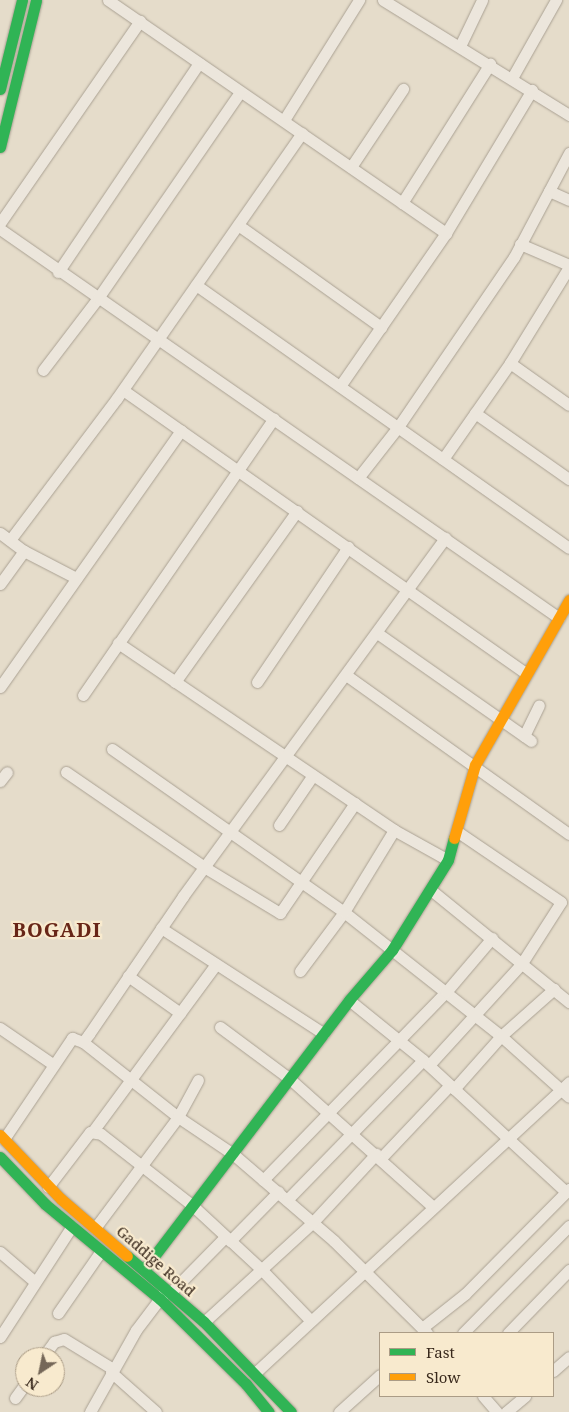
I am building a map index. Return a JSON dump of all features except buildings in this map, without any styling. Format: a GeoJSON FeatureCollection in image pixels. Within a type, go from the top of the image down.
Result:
{"type":"FeatureCollection","features":[{"type":"Feature","properties":{"kind":"main road"},"geometry":{"type":"LineString","coordinates":[[0,89],[22,0]]}},
{"type":"Feature","properties":{"kind":"main road"},"geometry":{"type":"LineString","coordinates":[[0,147],[36,0]]}},
{"type":"Feature","properties":{"kind":"main road"},"geometry":{"type":"LineString","coordinates":[[145,1268],[349,1000],[392,950],[431,890],[448,860],[458,832],[476,765],[526,673],[569,600]]}},
{"type":"Feature","properties":{"kind":"main road","name":"Gaddige Road"},"geometry":{"type":"LineString","coordinates":[[2,1137],[48,1187],[145,1268],[204,1322],[291,1412]]}},
{"type":"Feature","properties":{"kind":"main road","name":"Gaddige Road"},"geometry":{"type":"LineString","coordinates":[[0,1157],[18,1178],[72,1226],[160,1299],[246,1384],[269,1412]]}},
{"type":"Feature","properties":{"kind":"street"},"geometry":{"type":"LineString","coordinates":[[108,0],[446,233]]}},
{"type":"Feature","properties":{"kind":"street"},"geometry":{"type":"LineString","coordinates":[[284,120],[359,0]]}},
{"type":"Feature","properties":{"kind":"street"},"geometry":{"type":"LineString","coordinates":[[383,0],[490,64],[569,115]]}},
{"type":"Feature","properties":{"kind":"street"},"geometry":{"type":"LineString","coordinates":[[460,46],[482,0]]}},
{"type":"Feature","properties":{"kind":"street"},"geometry":{"type":"LineString","coordinates":[[512,78],[556,0]]}},
{"type":"Feature","properties":{"kind":"street"},"geometry":{"type":"LineString","coordinates":[[0,223],[140,21]]}},
{"type":"Feature","properties":{"kind":"street"},"geometry":{"type":"LineString","coordinates":[[58,272],[199,63]]}},
{"type":"Feature","properties":{"kind":"street"},"geometry":{"type":"LineString","coordinates":[[402,203],[490,64]]}},
{"type":"Feature","properties":{"kind":"street"},"geometry":{"type":"LineString","coordinates":[[351,167],[403,89]]}},
{"type":"Feature","properties":{"kind":"street"},"geometry":{"type":"LineString","coordinates":[[340,386],[446,233],[532,90]]}},
{"type":"Feature","properties":{"kind":"street"},"geometry":{"type":"LineString","coordinates":[[43,370],[98,298],[240,92]]}},
{"type":"Feature","properties":{"kind":"street"},"geometry":{"type":"LineString","coordinates":[[76,578],[24,551],[5,536],[123,390],[302,133]]}},
{"type":"Feature","properties":{"kind":"street"},"geometry":{"type":"LineString","coordinates":[[358,478],[398,427],[520,244],[569,153]]}},
{"type":"Feature","properties":{"kind":"street"},"geometry":{"type":"LineString","coordinates":[[549,191],[569,200]]}},
{"type":"Feature","properties":{"kind":"street"},"geometry":{"type":"LineString","coordinates":[[238,225],[381,327]]}},
{"type":"Feature","properties":{"kind":"street"},"geometry":{"type":"LineString","coordinates":[[0,229],[58,272],[274,418],[559,618]]}},
{"type":"Feature","properties":{"kind":"street"},"geometry":{"type":"LineString","coordinates":[[443,459],[510,363],[569,266],[520,244]]}},
{"type":"Feature","properties":{"kind":"street"},"geometry":{"type":"LineString","coordinates":[[196,285],[569,548]]}},
{"type":"Feature","properties":{"kind":"street"},"geometry":{"type":"LineString","coordinates":[[510,363],[569,405]]}},
{"type":"Feature","properties":{"kind":"street"},"geometry":{"type":"LineString","coordinates":[[123,390],[526,673]]}},
{"type":"Feature","properties":{"kind":"street"},"geometry":{"type":"LineString","coordinates":[[475,413],[569,479]]}},
{"type":"Feature","properties":{"kind":"street"},"geometry":{"type":"LineString","coordinates":[[83,695],[274,418]]}},
{"type":"Feature","properties":{"kind":"street"},"geometry":{"type":"LineString","coordinates":[[0,687],[181,430]]}},
{"type":"Feature","properties":{"kind":"street"},"geometry":{"type":"LineString","coordinates":[[175,682],[297,511]]}},
{"type":"Feature","properties":{"kind":"street"},"geometry":{"type":"LineString","coordinates":[[83,1042],[204,868],[409,590],[445,538]]}},
{"type":"Feature","properties":{"kind":"street"},"geometry":{"type":"LineString","coordinates":[[257,682],[348,547]]}},
{"type":"Feature","properties":{"kind":"street"},"geometry":{"type":"LineString","coordinates":[[0,584],[24,551]]}},
{"type":"Feature","properties":{"kind":"street"},"geometry":{"type":"LineString","coordinates":[[377,633],[528,738],[539,705]]}},
{"type":"Feature","properties":{"kind":"street"},"geometry":{"type":"LineString","coordinates":[[118,643],[394,830],[448,860]]}},
{"type":"Feature","properties":{"kind":"street"},"geometry":{"type":"LineString","coordinates":[[346,675],[476,765],[569,834]]}},
{"type":"Feature","properties":{"kind":"street"},"geometry":{"type":"LineString","coordinates":[[112,748],[344,912],[566,1089],[507,1138],[432,1206],[255,1373]]}},
{"type":"Feature","properties":{"kind":"street"},"geometry":{"type":"LineString","coordinates":[[66,772],[204,868],[280,914],[303,883],[355,803]]}},
{"type":"Feature","properties":{"kind":"street"},"geometry":{"type":"LineString","coordinates":[[279,825],[314,775]]}},
{"type":"Feature","properties":{"kind":"street"},"geometry":{"type":"LineString","coordinates":[[300,971],[344,912],[394,830]]}},
{"type":"Feature","properties":{"kind":"street"},"geometry":{"type":"LineString","coordinates":[[287,1200],[475,1015],[522,963],[561,902],[458,832]]}},
{"type":"Feature","properties":{"kind":"street"},"geometry":{"type":"LineString","coordinates":[[431,890],[569,1002]]}},
{"type":"Feature","properties":{"kind":"street"},"geometry":{"type":"LineString","coordinates":[[161,928],[324,1034]]}},
{"type":"Feature","properties":{"kind":"street"},"geometry":{"type":"LineString","coordinates":[[263,1180],[328,1111],[446,992],[492,938]]}},
{"type":"Feature","properties":{"kind":"street"},"geometry":{"type":"LineString","coordinates":[[48,1187],[82,1140],[93,1131],[216,964]]}},
{"type":"Feature","properties":{"kind":"street"},"geometry":{"type":"LineString","coordinates":[[128,976],[180,1013]]}},
{"type":"Feature","properties":{"kind":"street"},"geometry":{"type":"LineString","coordinates":[[204,1322],[313,1222],[378,1156],[452,1087],[501,1036],[554,989]]}},
{"type":"Feature","properties":{"kind":"street"},"geometry":{"type":"LineString","coordinates":[[2,1137],[72,1038],[83,1042],[178,1117],[233,1154],[278,1192],[364,1269],[424,1331],[465,1294],[567,1191],[426,1062],[349,1000]]}},
{"type":"Feature","properties":{"kind":"street"},"geometry":{"type":"LineString","coordinates":[[220,1027],[290,1079],[328,1111],[432,1206]]}},
{"type":"Feature","properties":{"kind":"street"},"geometry":{"type":"LineString","coordinates":[[0,1028],[54,1065]]}},
{"type":"Feature","properties":{"kind":"street"},"geometry":{"type":"LineString","coordinates":[[95,1228],[144,1166],[178,1117],[198,1080]]}},
{"type":"Feature","properties":{"kind":"street"},"geometry":{"type":"LineString","coordinates":[[93,1131],[144,1166],[193,1206],[261,1269],[310,1320]]}},
{"type":"Feature","properties":{"kind":"street"},"geometry":{"type":"LineString","coordinates":[[90,1412],[112,1370],[160,1299],[278,1192]]}},
{"type":"Feature","properties":{"kind":"street"},"geometry":{"type":"LineString","coordinates":[[0,1337],[72,1226]]}},
{"type":"Feature","properties":{"kind":"street"},"geometry":{"type":"LineString","coordinates":[[464,1332],[569,1226]]}},
{"type":"Feature","properties":{"kind":"street"},"geometry":{"type":"LineString","coordinates":[[58,1313],[101,1251]]}},
{"type":"Feature","properties":{"kind":"street"},"geometry":{"type":"LineString","coordinates":[[0,1252],[35,1282]]}},
{"type":"Feature","properties":{"kind":"street"},"geometry":{"type":"LineString","coordinates":[[509,1332],[569,1270]]}},
{"type":"Feature","properties":{"kind":"street"},"geometry":{"type":"LineString","coordinates":[[0,1314],[10,1322]]}},
{"type":"Feature","properties":{"kind":"street"},"geometry":{"type":"LineString","coordinates":[[50,1347],[54,1342],[64,1339],[112,1370],[156,1412]]}},
{"type":"Feature","properties":{"kind":"street"},"geometry":{"type":"LineString","coordinates":[[554,1370],[569,1357]]}},
{"type":"Feature","properties":{"kind":"street"},"geometry":{"type":"LineString","coordinates":[[339,1412],[379,1376]]}},
{"type":"Feature","properties":{"kind":"street"},"geometry":{"type":"LineString","coordinates":[[483,1397],[497,1412]]}},
{"type":"Feature","properties":{"kind":"street"},"geometry":{"type":"LineString","coordinates":[[506,1412],[524,1397]]}},
{"type":"Feature","properties":{"kind":"traffic: fast"},"geometry":{"type":"LineString","coordinates":[[0,89],[22,0]]}},
{"type":"Feature","properties":{"kind":"traffic: fast"},"geometry":{"type":"LineString","coordinates":[[0,147],[36,0]]}},
{"type":"Feature","properties":{"kind":"traffic: fast"},"geometry":{"type":"LineString","coordinates":[[145,1268],[349,1000],[392,950],[448,860],[454,838]]}},
{"type":"Feature","properties":{"kind":"traffic: fast"},"geometry":{"type":"LineString","coordinates":[[0,1157],[45,1204],[160,1299],[246,1384],[269,1412]]}},
{"type":"Feature","properties":{"kind":"traffic: fast"},"geometry":{"type":"LineString","coordinates":[[127,1256],[204,1322],[291,1412]]}},
{"type":"Feature","properties":{"kind":"traffic: slow"},"geometry":{"type":"LineString","coordinates":[[454,838],[475,765],[569,600]]}},
{"type":"Feature","properties":{"kind":"traffic: slow"},"geometry":{"type":"LineString","coordinates":[[0,1135],[61,1199],[127,1256]]}},
{"type":"Feature","properties":{"kind":"district","name":"BOGADI"},"geometry":{"type":"Point","coordinates":[57,929]}}]}
